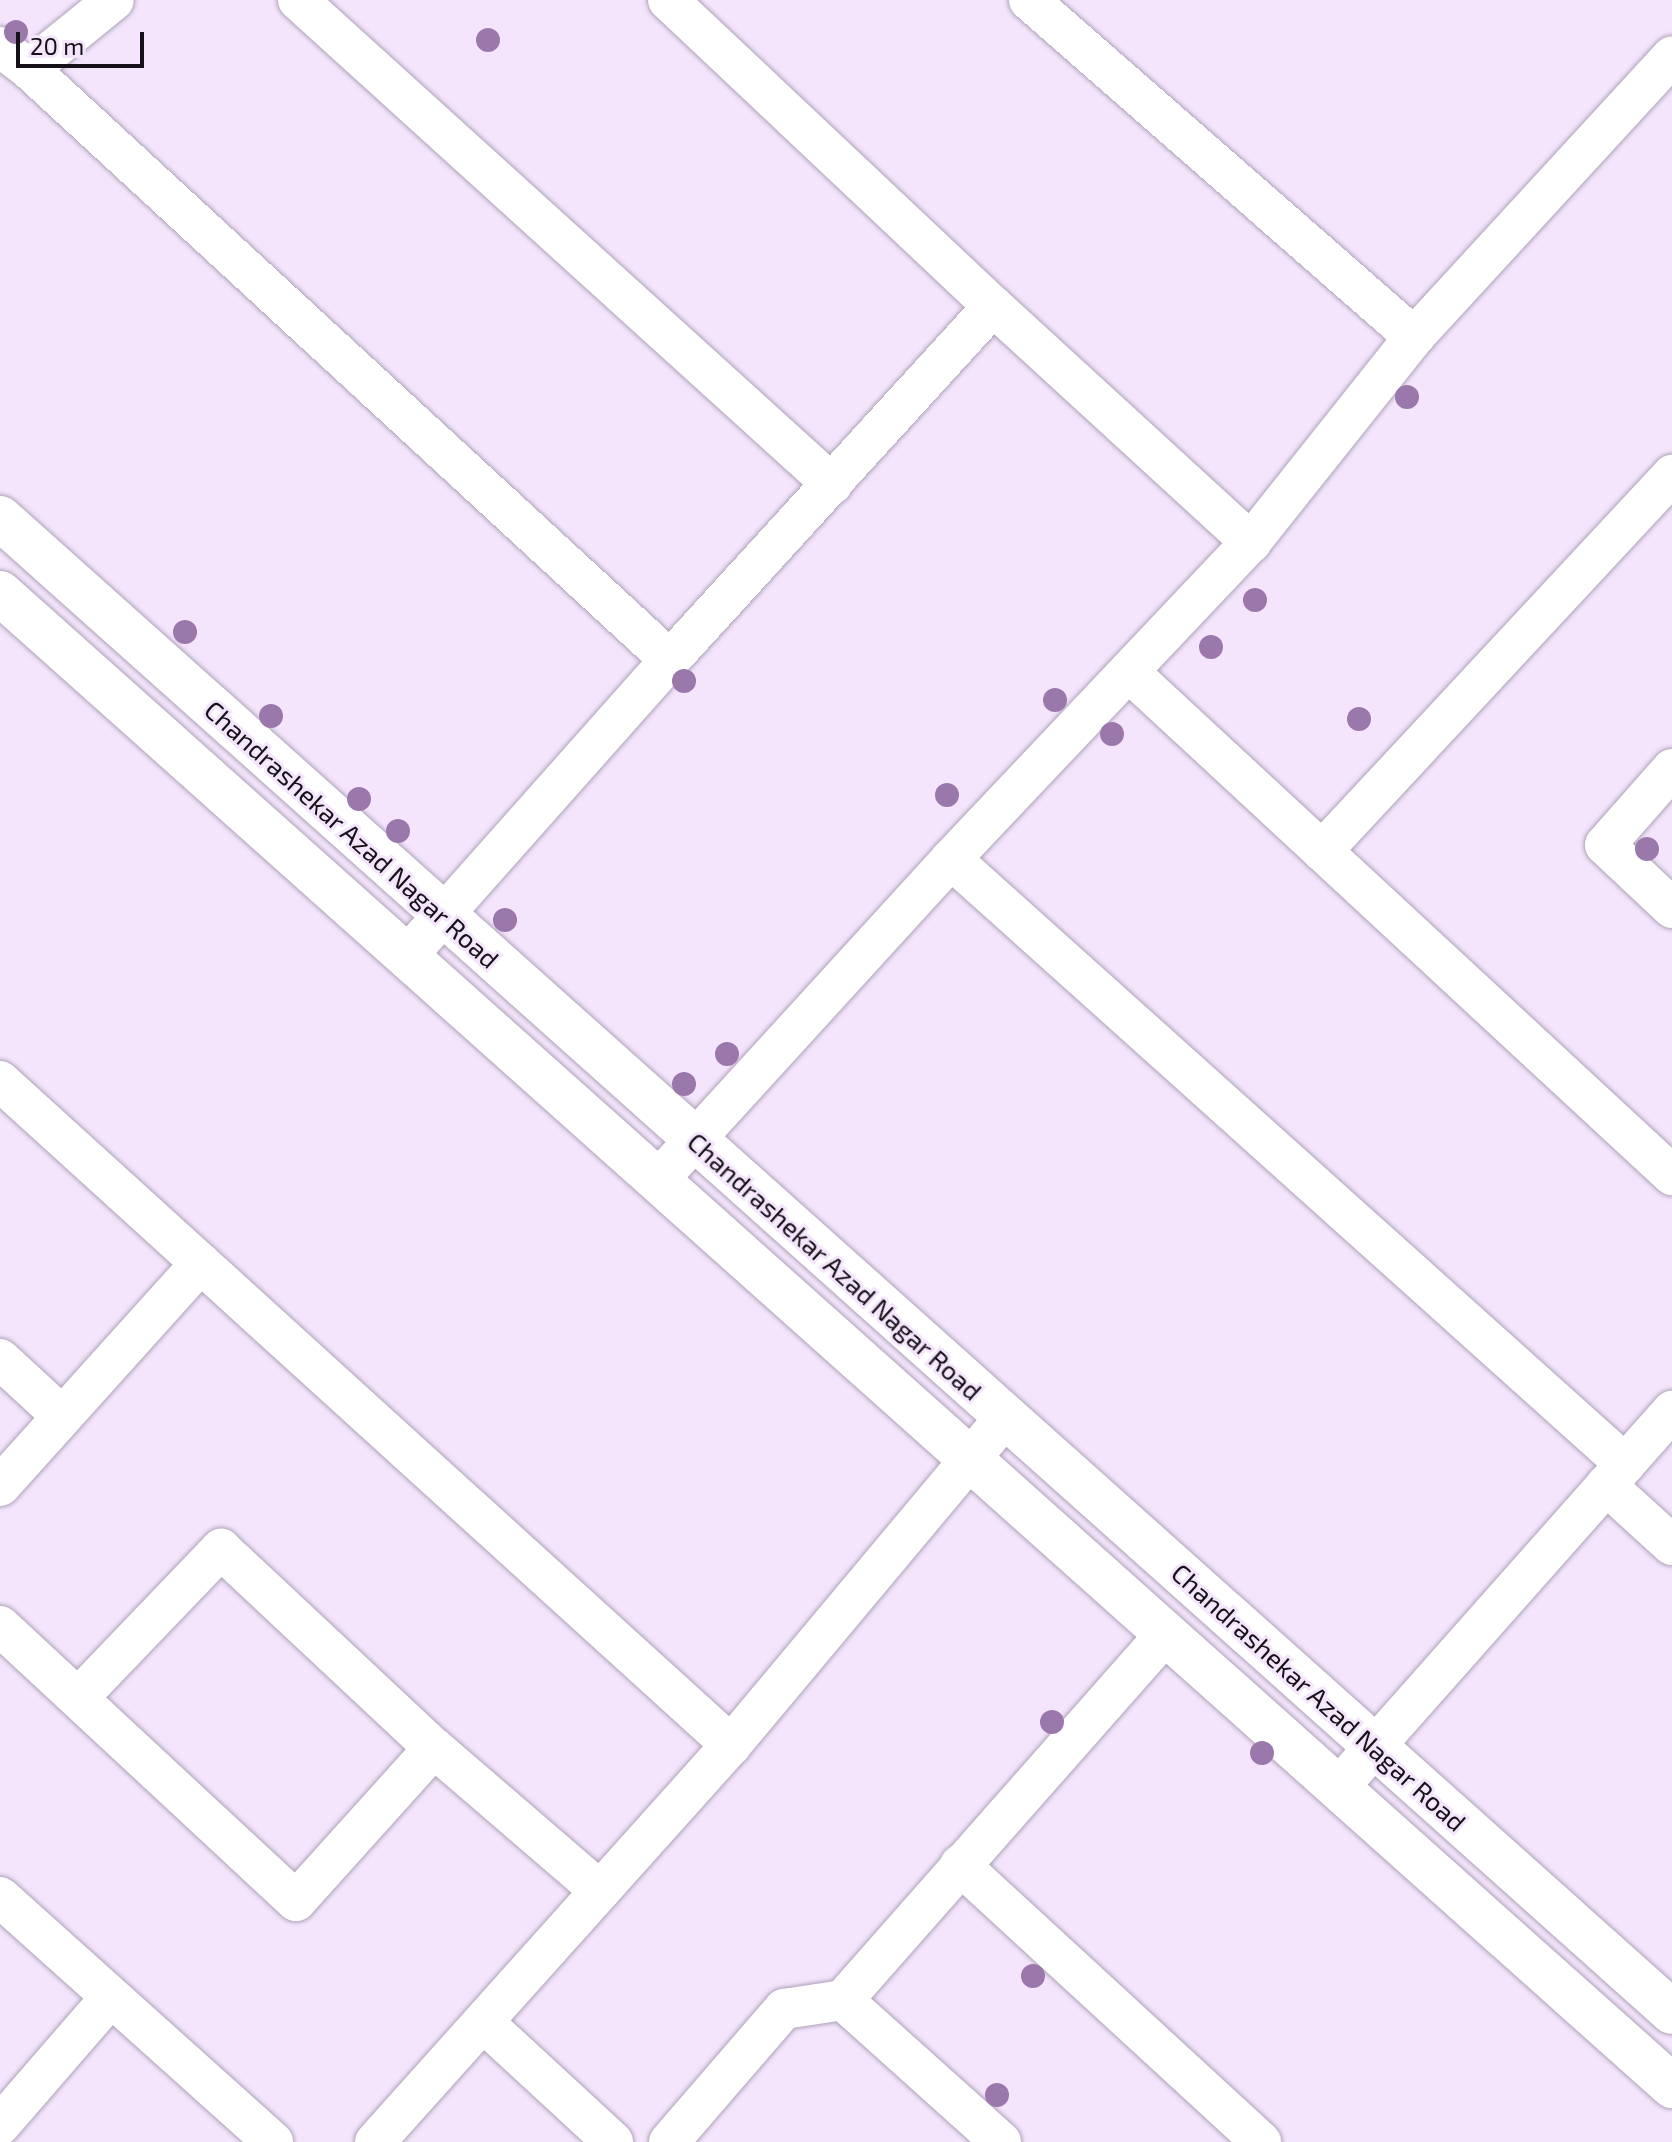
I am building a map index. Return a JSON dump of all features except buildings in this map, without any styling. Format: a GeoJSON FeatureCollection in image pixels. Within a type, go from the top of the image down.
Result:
{"type":"FeatureCollection","features":[{"type":"Feature","properties":{"kind":"street"},"geometry":{"type":"LineString","coordinates":[[114,0],[15,58],[670,660]]}},
{"type":"Feature","properties":{"kind":"street"},"geometry":{"type":"LineString","coordinates":[[298,0],[832,484]]}},
{"type":"Feature","properties":{"kind":"street"},"geometry":{"type":"LineString","coordinates":[[668,0],[993,306],[1251,542]]}},
{"type":"Feature","properties":{"kind":"street"},"geometry":{"type":"LineString","coordinates":[[1029,0],[1414,337]]}},
{"type":"Feature","properties":{"kind":"street"},"geometry":{"type":"LineString","coordinates":[[658,1180],[951,859],[1251,542],[1414,337],[1672,56]]}},
{"type":"Feature","properties":{"kind":"street"},"geometry":{"type":"LineString","coordinates":[[406,957],[670,660],[993,306]]}},
{"type":"Feature","properties":{"kind":"street"},"geometry":{"type":"LineString","coordinates":[[1322,851],[1672,475]]}},
{"type":"Feature","properties":{"kind":"street","name":"Chandrashekar Azad Nagar Road"},"geometry":{"type":"LineString","coordinates":[[0,518],[1672,2012]]}},
{"type":"Feature","properties":{"kind":"street","name":"Chandrashekar Azad Nagar Road"},"geometry":{"type":"LineString","coordinates":[[0,593],[1672,2086]]}},
{"type":"Feature","properties":{"kind":"street"},"geometry":{"type":"LineString","coordinates":[[1130,673],[1322,851],[1664,1152]]}},
{"type":"Feature","properties":{"kind":"street"},"geometry":{"type":"LineString","coordinates":[[1672,769],[1605,845],[1672,908]]}},
{"type":"Feature","properties":{"kind":"street"},"geometry":{"type":"LineString","coordinates":[[951,859],[1616,1475],[1672,1545]]}},
{"type":"Feature","properties":{"kind":"street"},"geometry":{"type":"LineString","coordinates":[[0,1081],[731,1745]]}},
{"type":"Feature","properties":{"kind":"street"},"geometry":{"type":"LineString","coordinates":[[0,1486],[201,1263]]}},
{"type":"Feature","properties":{"kind":"street"},"geometry":{"type":"LineString","coordinates":[[0,1359],[61,1415]]}},
{"type":"Feature","properties":{"kind":"street"},"geometry":{"type":"LineString","coordinates":[[1338,1788],[1672,1411]]}},
{"type":"Feature","properties":{"kind":"street"},"geometry":{"type":"LineString","coordinates":[[375,2142],[731,1745],[1005,1417]]}},
{"type":"Feature","properties":{"kind":"street"},"geometry":{"type":"LineString","coordinates":[[78,1698],[221,1549],[434,1748],[600,1891]]}},
{"type":"Feature","properties":{"kind":"street"},"geometry":{"type":"LineString","coordinates":[[0,1626],[296,1901],[434,1748]]}},
{"type":"Feature","properties":{"kind":"street"},"geometry":{"type":"LineString","coordinates":[[669,2142],[784,2009],[843,2000],[1166,1634]]}},
{"type":"Feature","properties":{"kind":"street"},"geometry":{"type":"LineString","coordinates":[[960,1865],[1261,2142]]}},
{"type":"Feature","properties":{"kind":"street"},"geometry":{"type":"LineString","coordinates":[[0,1897],[273,2142]]}},
{"type":"Feature","properties":{"kind":"street"},"geometry":{"type":"LineString","coordinates":[[0,2125],[111,1997]]}},
{"type":"Feature","properties":{"kind":"street"},"geometry":{"type":"LineString","coordinates":[[843,2000],[1001,2142]]}},
{"type":"Feature","properties":{"kind":"street"},"geometry":{"type":"LineString","coordinates":[[483,2022],[613,2142]]}}]}
